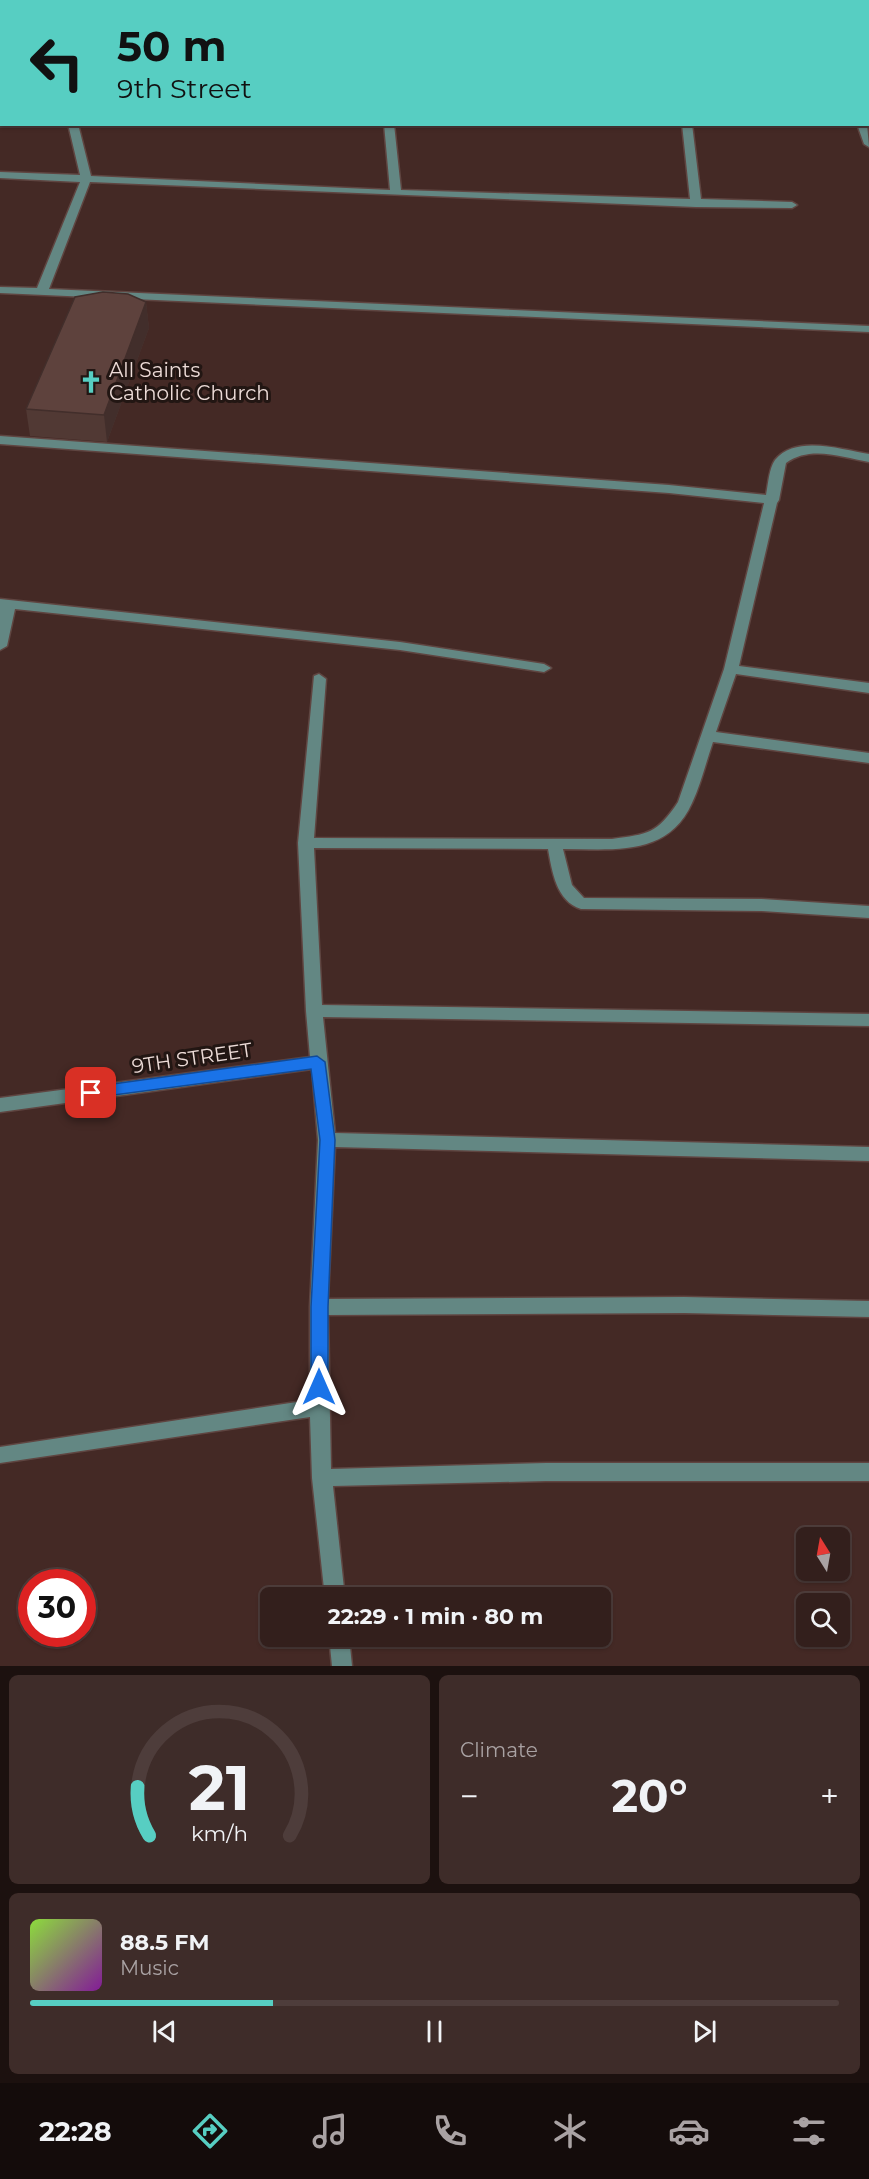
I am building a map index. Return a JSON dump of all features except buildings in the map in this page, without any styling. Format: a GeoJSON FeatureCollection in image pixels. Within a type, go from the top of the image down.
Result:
{"type":"FeatureCollection","features":[{"type":"Feature","properties":{"kind":"street"},"geometry":{"type":"LineString","coordinates":[[42,291],[86,179],[73,126]]}},
{"type":"Feature","properties":{"kind":"street"},"geometry":{"type":"LineString","coordinates":[[389,126],[396,193]]}},
{"type":"Feature","properties":{"kind":"street"},"geometry":{"type":"LineString","coordinates":[[687,126],[696,204]]}},
{"type":"Feature","properties":{"kind":"street"},"geometry":{"type":"LineString","coordinates":[[863,126],[869,144]]}},
{"type":"Feature","properties":{"kind":"street"},"geometry":{"type":"LineString","coordinates":[[0,175],[396,193],[696,204],[792,205]]}},
{"type":"Feature","properties":{"kind":"street"},"geometry":{"type":"LineString","coordinates":[[0,290],[869,329]]}},
{"type":"Feature","properties":{"kind":"street"},"geometry":{"type":"LineString","coordinates":[[0,440],[669,489],[773,500]]}},
{"type":"Feature","properties":{"kind":"street"},"geometry":{"type":"LineString","coordinates":[[306,843],[612,844],[653,837],[672,823],[685,803],[731,669],[773,500],[780,462],[788,453],[809,449],[869,458]]}},
{"type":"Feature","properties":{"kind":"street"},"geometry":{"type":"LineString","coordinates":[[0,646],[4,603],[400,646],[544,668]]}},
{"type":"Feature","properties":{"kind":"street"},"geometry":{"type":"LineString","coordinates":[[731,669],[869,688]]}},
{"type":"Feature","properties":{"kind":"street"},"geometry":{"type":"LineString","coordinates":[[319,679],[306,843],[317,1062],[327,1140],[320,1307],[319,1407],[322,1478],[333,1587]]}},
{"type":"Feature","properties":{"kind":"street"},"geometry":{"type":"LineString","coordinates":[[708,736],[869,758]]}},
{"type":"Feature","properties":{"kind":"street"},"geometry":{"type":"LineString","coordinates":[[555,844],[564,885],[570,897],[581,903],[762,905],[869,912]]}},
{"type":"Feature","properties":{"kind":"street"},"geometry":{"type":"LineString","coordinates":[[314,1011],[869,1020]]}},
{"type":"Feature","properties":{"kind":"street","name":"9TH STREET"},"geometry":{"type":"LineString","coordinates":[[0,1105],[317,1062]]}},
{"type":"Feature","properties":{"kind":"street"},"geometry":{"type":"LineString","coordinates":[[327,1140],[869,1154]]}},
{"type":"Feature","properties":{"kind":"street"},"geometry":{"type":"LineString","coordinates":[[320,1307],[684,1305],[869,1309]]}},
{"type":"Feature","properties":{"kind":"street"},"geometry":{"type":"LineString","coordinates":[[0,1455],[319,1407]]}},
{"type":"Feature","properties":{"kind":"street"},"geometry":{"type":"LineString","coordinates":[[322,1478],[546,1472],[869,1472]]}},
{"type":"Feature","properties":{"kind":"street"},"geometry":{"type":"LineString","coordinates":[[340,1647],[342,1666]]}},
{"type":"Feature","properties":{"kind":"place","name":"All Saints Catholic Church"},"geometry":{"type":"Point","coordinates":[91,382]}},
{"type":"Feature","properties":{"kind":"route"},"geometry":{"type":"LineString","coordinates":[[91,1093],[317,1062],[327,1140],[319,1387]]}}]}
